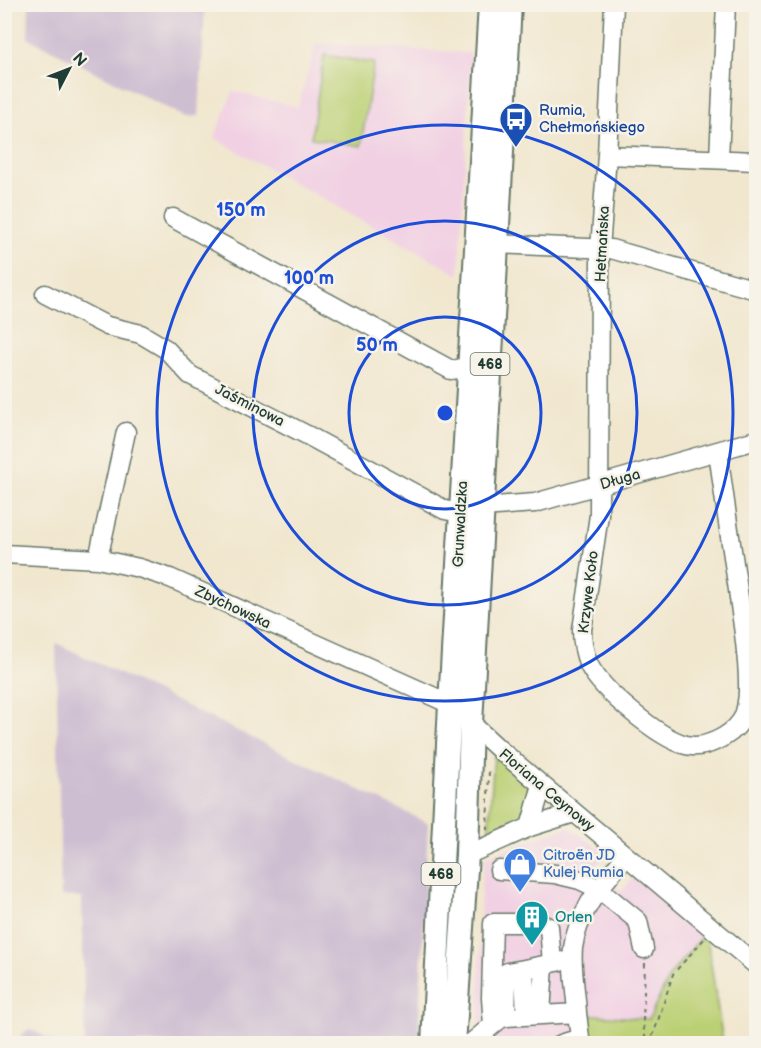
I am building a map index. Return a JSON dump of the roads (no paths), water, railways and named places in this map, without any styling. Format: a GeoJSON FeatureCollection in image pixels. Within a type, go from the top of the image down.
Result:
{"type":"FeatureCollection","features":[{"type":"Feature","properties":{"kind":"main road","name":"Grunwaldzka"},"geometry":{"type":"LineString","coordinates":[[434,1044],[460,513],[490,4]]}},
{"type":"Feature","properties":{"kind":"main road","name":"Grunwaldzka"},"geometry":{"type":"LineString","coordinates":[[454,1044],[477,851],[471,724],[510,4]]}},
{"type":"Feature","properties":{"kind":"street","name":"Hetmańska"},"geometry":{"type":"LineString","coordinates":[[599,485],[600,249],[614,4]]}},
{"type":"Feature","properties":{"kind":"street"},"geometry":{"type":"LineString","coordinates":[[719,159],[726,4]]}},
{"type":"Feature","properties":{"kind":"street"},"geometry":{"type":"LineString","coordinates":[[607,155],[756,161]]}},
{"type":"Feature","properties":{"kind":"street"},"geometry":{"type":"LineString","coordinates":[[173,218],[451,370],[470,367]]}},
{"type":"Feature","properties":{"kind":"street"},"geometry":{"type":"LineString","coordinates":[[496,244],[611,249],[756,290]]}},
{"type":"Feature","properties":{"kind":"street","name":"Jaśminowa"},"geometry":{"type":"LineString","coordinates":[[45,294],[107,326],[141,334],[166,349],[190,375],[445,510],[460,513]]}},
{"type":"Feature","properties":{"kind":"street"},"geometry":{"type":"LineString","coordinates":[[98,559],[126,432]]}},
{"type":"Feature","properties":{"kind":"street","name":"Długa"},"geometry":{"type":"LineString","coordinates":[[482,507],[535,503],[756,440]]}},
{"type":"Feature","properties":{"kind":"street","name":"Krzywe Koło"},"geometry":{"type":"LineString","coordinates":[[599,485],[598,515],[582,630],[582,647],[590,667],[606,689],[672,740],[687,746],[699,747],[721,739],[742,720],[748,692],[745,645],[718,451]]}},
{"type":"Feature","properties":{"kind":"street","name":"Zbychowska"},"geometry":{"type":"LineString","coordinates":[[4,554],[98,559],[170,578],[450,704]]}},
{"type":"Feature","properties":{"kind":"street","name":"Floriana Ceynowy"},"geometry":{"type":"LineString","coordinates":[[450,704],[574,813],[756,965]]}},
{"type":"Feature","properties":{"kind":"street"},"geometry":{"type":"LineString","coordinates":[[530,827],[542,785]]}},
{"type":"Feature","properties":{"kind":"street"},"geometry":{"type":"LineString","coordinates":[[477,851],[530,827],[574,813]]}},
{"type":"Feature","properties":{"kind":"street"},"geometry":{"type":"LineString","coordinates":[[561,1044],[580,1038],[573,958],[578,926],[587,906],[626,856]]}},
{"type":"Feature","properties":{"kind":"street"},"geometry":{"type":"LineString","coordinates":[[498,870],[555,874],[580,880],[599,890],[638,921],[644,949]]}},
{"type":"Feature","properties":{"kind":"street"},"geometry":{"type":"LineString","coordinates":[[493,923],[539,923],[549,927],[548,964],[533,1015],[507,971],[493,923]]}},
{"type":"Feature","properties":{"kind":"street"},"geometry":{"type":"LineString","coordinates":[[507,971],[573,958]]}},
{"type":"Feature","properties":{"kind":"street"},"geometry":{"type":"LineString","coordinates":[[500,1021],[507,971]]}},
{"type":"Feature","properties":{"kind":"street"},"geometry":{"type":"LineString","coordinates":[[470,1044],[500,1021],[533,1015],[577,1013]]}},
{"type":"Feature","properties":{"kind":"railway"},"geometry":{"type":"LineString","coordinates":[[4,831],[6,1044]]}},
{"type":"Feature","properties":{"kind":"place","name":"Rumia, Chełmońskiego"},"geometry":{"type":"Point","coordinates":[516,148]}},
{"type":"Feature","properties":{"kind":"place","name":"Citroën JD Kulej Rumia"},"geometry":{"type":"Point","coordinates":[520,893]}},
{"type":"Feature","properties":{"kind":"place","name":"Orlen"},"geometry":{"type":"Point","coordinates":[532,946]}}]}
